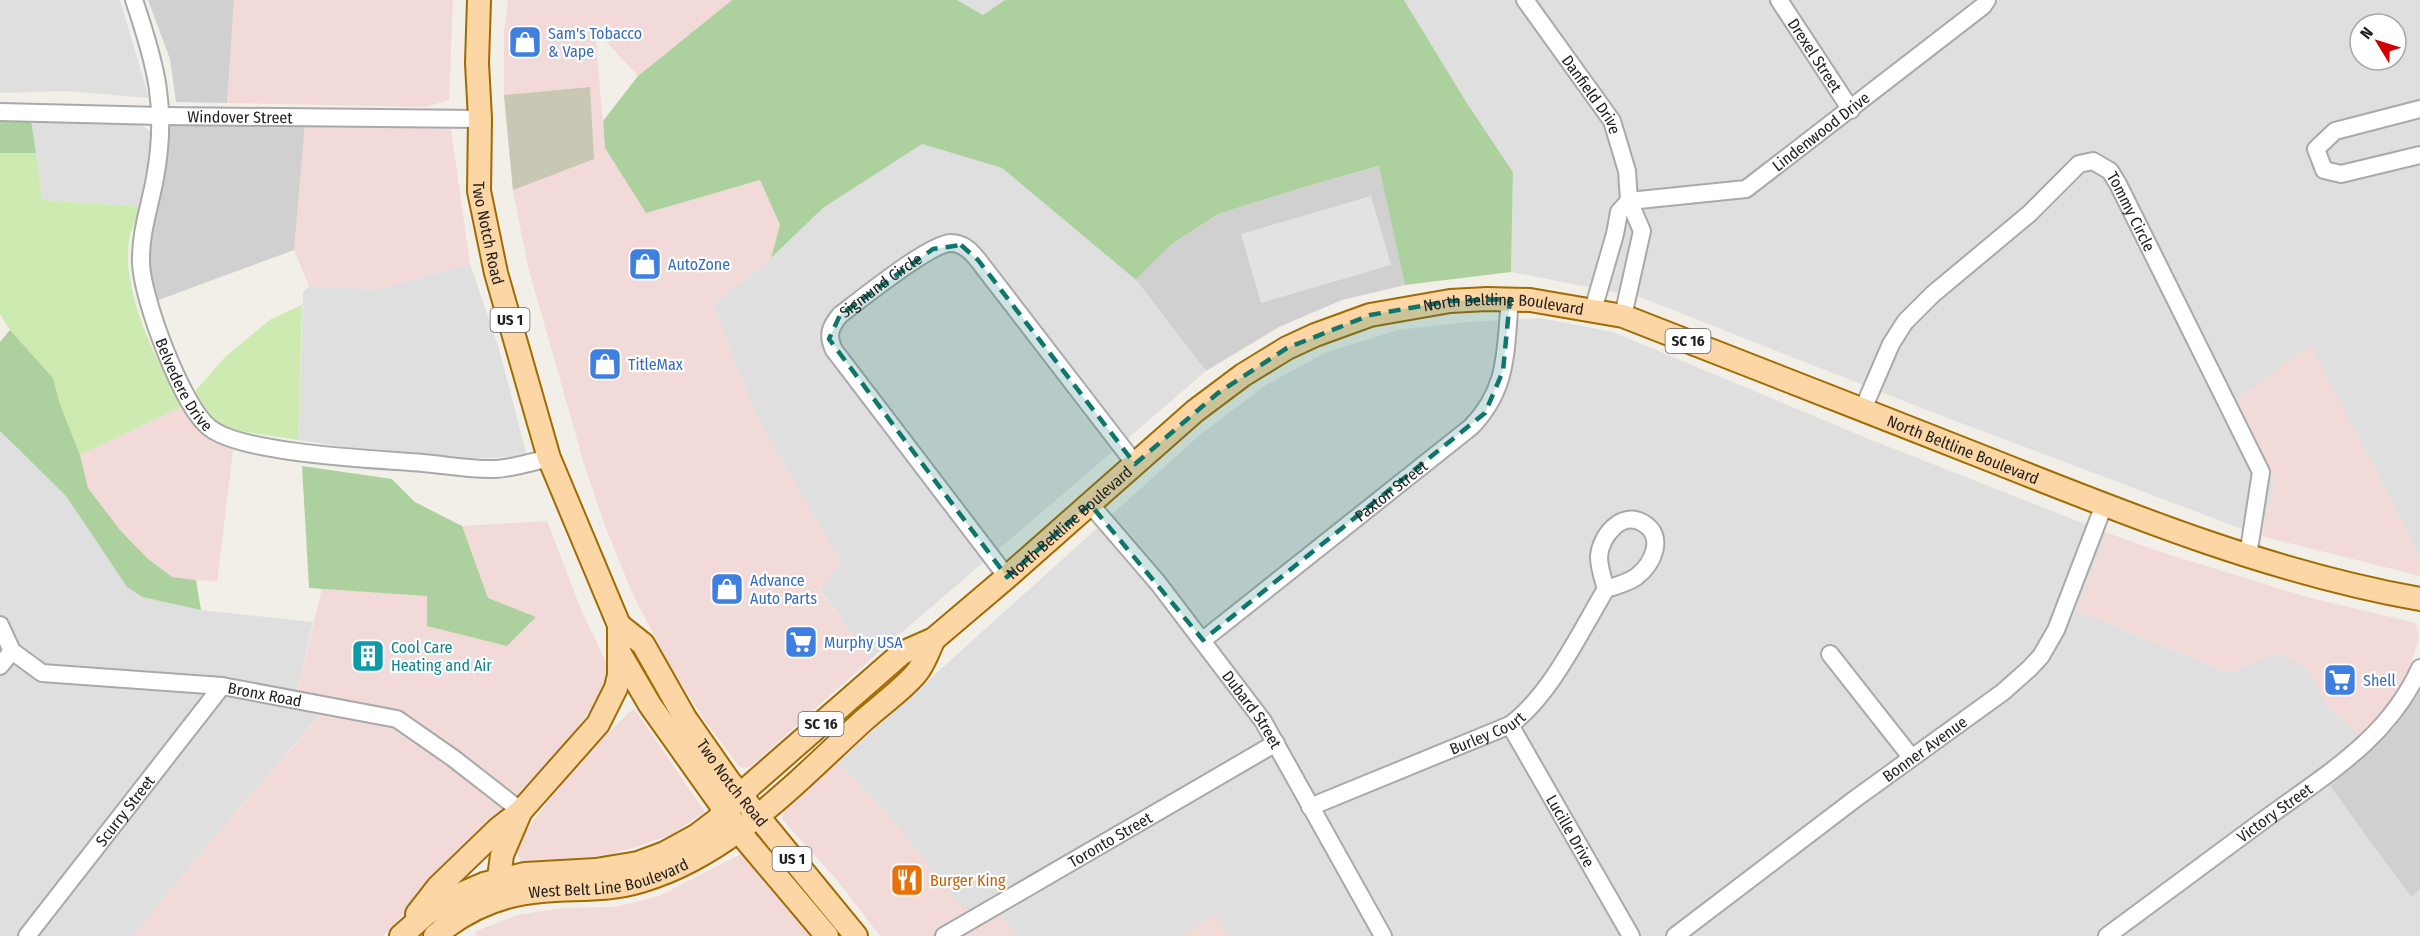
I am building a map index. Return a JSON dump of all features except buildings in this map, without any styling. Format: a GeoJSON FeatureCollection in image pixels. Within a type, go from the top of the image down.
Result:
{"type":"FeatureCollection","features":[{"type":"Feature","properties":{"kind":"main road","name":"Two Notch Road"},"geometry":{"type":"LineString","coordinates":[[479,0],[477,63],[480,120],[479,191],[496,273],[549,458],[619,625],[619,652],[642,694],[733,813]]}},
{"type":"Feature","properties":{"kind":"main road","name":"North Beltline Boulevard"},"geometry":{"type":"LineString","coordinates":[[733,813],[902,653],[934,639],[1218,393],[1264,361],[1315,335],[1370,315],[1450,301],[1510,299],[1552,303],[1623,316],[2177,533],[2348,584],[2420,599]]}},
{"type":"Feature","properties":{"kind":"main road","name":"Two Notch Road"},"geometry":{"type":"LineString","coordinates":[[619,625],[643,644],[685,718],[733,813]]}},
{"type":"Feature","properties":{"kind":"main road","name":"West Belt Line Boulevard"},"geometry":{"type":"LineString","coordinates":[[401,935],[426,914],[456,896],[497,890],[530,892],[597,889],[641,881],[692,861],[733,813],[764,810],[920,670],[934,639]]}},
{"type":"Feature","properties":{"kind":"main road"},"geometry":{"type":"LineString","coordinates":[[598,724],[616,688],[619,675],[619,652]]}},
{"type":"Feature","properties":{"kind":"main road"},"geometry":{"type":"LineString","coordinates":[[401,935],[438,887],[498,829],[521,811],[598,724],[642,694]]}},
{"type":"Feature","properties":{"kind":"main road","name":"Two Notch Road"},"geometry":{"type":"LineString","coordinates":[[764,810],[856,936]]}},
{"type":"Feature","properties":{"kind":"main road"},"geometry":{"type":"LineString","coordinates":[[497,890],[502,855],[521,811]]}},
{"type":"Feature","properties":{"kind":"main road"},"geometry":{"type":"LineString","coordinates":[[733,813],[827,936]]}},
{"type":"Feature","properties":{"kind":"main road","name":"West Belt Line Boulevard"},"geometry":{"type":"LineString","coordinates":[[435,936],[497,890]]}},
{"type":"Feature","properties":{"kind":"street","name":"Belvedere Drive"},"geometry":{"type":"LineString","coordinates":[[134,0],[157,72],[162,116],[160,150],[141,251],[142,281],[159,332],[182,387],[196,413],[210,428],[233,440],[287,450],[496,469],[549,458]]}},
{"type":"Feature","properties":{"kind":"street","name":"Danfield Drive"},"geometry":{"type":"LineString","coordinates":[[1525,0],[1611,121],[1627,171],[1629,201],[1642,231],[1623,316]]}},
{"type":"Feature","properties":{"kind":"street","name":"Drexel Street"},"geometry":{"type":"LineString","coordinates":[[1779,0],[1851,110]]}},
{"type":"Feature","properties":{"kind":"street","name":"Lindenwood Drive"},"geometry":{"type":"LineString","coordinates":[[1629,201],[1746,189],[1851,110],[1983,6],[1987,0]]}},
{"type":"Feature","properties":{"kind":"street"},"geometry":{"type":"LineString","coordinates":[[2420,109],[2335,131],[2316,149],[2324,170],[2341,174],[2420,155]]}},
{"type":"Feature","properties":{"kind":"street","name":"Windover Street"},"geometry":{"type":"LineString","coordinates":[[0,112],[480,120]]}},
{"type":"Feature","properties":{"kind":"street","name":"Tommy Circle"},"geometry":{"type":"LineString","coordinates":[[1863,409],[1891,344],[1905,322],[1933,294],[2029,214],[2079,164],[2093,161],[2110,171],[2118,184],[2261,472],[2248,556]]}},
{"type":"Feature","properties":{"kind":"street","name":"Danfield Drive"},"geometry":{"type":"LineString","coordinates":[[1593,310],[1616,234],[1619,212],[1629,201]]}},
{"type":"Feature","properties":{"kind":"street","name":"Sigmund Circle"},"geometry":{"type":"LineString","coordinates":[[1007,578],[834,350],[829,339],[830,331],[840,315],[933,249],[952,243],[961,245],[978,260],[1135,464]]}},
{"type":"Feature","properties":{"kind":"street","name":"Paxton Street"},"geometry":{"type":"LineString","coordinates":[[1203,640],[1471,428],[1485,413],[1499,385],[1503,371],[1510,299]]}},
{"type":"Feature","properties":{"kind":"street","name":"Dubard Street"},"geometry":{"type":"LineString","coordinates":[[1090,504],[1203,640],[1263,721],[1383,936]]}},
{"type":"Feature","properties":{"kind":"street","name":"Bonner Avenue"},"geometry":{"type":"LineString","coordinates":[[1675,936],[1911,757],[2003,692],[2041,656],[2056,630],[2104,505]]}},
{"type":"Feature","properties":{"kind":"street","name":"Burley Court"},"geometry":{"type":"LineString","coordinates":[[1310,807],[1510,724],[1522,716],[1538,699],[1606,589]]}},
{"type":"Feature","properties":{"kind":"street","name":"Bronx Road"},"geometry":{"type":"LineString","coordinates":[[0,625],[12,651],[42,673],[222,686],[397,719],[453,758],[521,811]]}},
{"type":"Feature","properties":{"kind":"street"},"geometry":{"type":"LineString","coordinates":[[0,666],[12,651]]}},
{"type":"Feature","properties":{"kind":"street"},"geometry":{"type":"LineString","coordinates":[[1830,654],[1911,757]]}},
{"type":"Feature","properties":{"kind":"street","name":"Victory Street"},"geometry":{"type":"LineString","coordinates":[[2107,936],[2356,752],[2396,712],[2412,687],[2420,668]]}},
{"type":"Feature","properties":{"kind":"street","name":"Scurry Street"},"geometry":{"type":"LineString","coordinates":[[27,936],[222,686]]}},
{"type":"Feature","properties":{"kind":"street","name":"Lucille Drive"},"geometry":{"type":"LineString","coordinates":[[1510,724],[1631,936]]}},
{"type":"Feature","properties":{"kind":"street","name":"Toronto Street"},"geometry":{"type":"LineString","coordinates":[[944,936],[1276,743]]}},
{"type":"Feature","properties":{"kind":"highlighted area"},"geometry":{"type":"Polygon","coordinates":[[[961,245],[978,260],[1135,464],[1218,393],[1287,348],[1370,315],[1450,301],[1510,299],[1503,371],[1485,413],[1203,640],[1090,504],[1007,577],[829,339],[840,315],[933,249],[961,245]]]}},
{"type":"Feature","properties":{"kind":"shaded area"},"geometry":{"type":"Polygon","coordinates":[[[0,0],[120,0],[149,98],[66,91],[0,93],[0,0]]]}},
{"type":"Feature","properties":{"kind":"shaded area"},"geometry":{"type":"Polygon","coordinates":[[[148,0],[234,0],[227,103],[176,102],[170,59],[148,0]]]}},
{"type":"Feature","properties":{"kind":"shaded area"},"geometry":{"type":"Polygon","coordinates":[[[234,0],[453,0],[449,100],[425,107],[227,103],[234,0]]]}},
{"type":"Feature","properties":{"kind":"shaded area"},"geometry":{"type":"Polygon","coordinates":[[[508,0],[732,0],[638,76],[595,30],[605,148],[646,213],[760,180],[780,225],[771,258],[713,305],[756,416],[841,563],[819,590],[871,659],[750,767],[739,766],[705,721],[669,664],[633,595],[605,526],[584,464],[528,267],[513,190],[504,95],[504,31],[508,0]]]}},
{"type":"Feature","properties":{"kind":"shaded area"},"geometry":{"type":"Polygon","coordinates":[[[957,0],[1005,0],[983,15],[957,0]]]}},
{"type":"Feature","properties":{"kind":"shaded area"},"geometry":{"type":"Polygon","coordinates":[[[1404,0],[2420,0],[2420,557],[2311,346],[2237,399],[2275,481],[2261,536],[1942,416],[1640,297],[1511,272],[1513,172],[1465,100],[1404,0]]]}},
{"type":"Feature","properties":{"kind":"shaded area"},"geometry":{"type":"Polygon","coordinates":[[[590,87],[594,159],[513,190],[504,95],[590,87]]]}},
{"type":"Feature","properties":{"kind":"shaded area"},"geometry":{"type":"Polygon","coordinates":[[[31,120],[140,124],[150,131],[153,151],[141,207],[42,200],[31,120]]]}},
{"type":"Feature","properties":{"kind":"shaded area"},"geometry":{"type":"Polygon","coordinates":[[[168,124],[305,124],[294,250],[156,301],[149,256],[168,124]]]}},
{"type":"Feature","properties":{"kind":"shaded area"},"geometry":{"type":"Polygon","coordinates":[[[305,124],[451,129],[470,264],[379,289],[309,286],[294,250],[305,124]]]}},
{"type":"Feature","properties":{"kind":"shaded area"},"geometry":{"type":"Polygon","coordinates":[[[922,144],[1002,168],[1136,280],[1206,371],[871,659],[819,589],[841,563],[756,416],[713,305],[771,258],[823,208],[922,144]]]}},
{"type":"Feature","properties":{"kind":"shaded area"},"geometry":{"type":"Polygon","coordinates":[[[1380,166],[1405,285],[1342,300],[1279,327],[1206,371],[1136,280],[1172,244],[1218,214],[1380,166]]]}},
{"type":"Feature","properties":{"kind":"shaded area"},"geometry":{"type":"Polygon","coordinates":[[[1371,196],[1391,265],[1261,303],[1241,234],[1371,196]]]}},
{"type":"Feature","properties":{"kind":"shaded area"},"geometry":{"type":"Polygon","coordinates":[[[470,264],[499,349],[526,452],[522,456],[465,459],[383,453],[298,440],[303,293],[309,286],[379,289],[470,264]]]}},
{"type":"Feature","properties":{"kind":"shaded area"},"geometry":{"type":"Polygon","coordinates":[[[1540,318],[1613,332],[1864,437],[2108,533],[2076,610],[2229,673],[2278,653],[2306,667],[2328,706],[2361,736],[2362,758],[2330,786],[2411,897],[2420,889],[2420,936],[1228,936],[1216,915],[1181,936],[1015,936],[1002,914],[964,910],[891,818],[838,762],[1201,434],[1266,385],[1327,352],[1398,330],[1467,322],[1540,318]]]}},
{"type":"Feature","properties":{"kind":"shaded area"},"geometry":{"type":"Polygon","coordinates":[[[2311,345],[2420,557],[2420,576],[2261,536],[2275,481],[2237,399],[2311,345]]]}},
{"type":"Feature","properties":{"kind":"shaded area"},"geometry":{"type":"Polygon","coordinates":[[[183,406],[193,423],[212,439],[233,450],[217,582],[172,577],[147,558],[120,530],[88,488],[80,455],[183,406]]]}},
{"type":"Feature","properties":{"kind":"shaded area"},"geometry":{"type":"Polygon","coordinates":[[[0,431],[66,496],[127,587],[142,597],[201,610],[313,622],[298,687],[288,708],[321,714],[205,848],[133,936],[0,936],[0,431]]]}},
{"type":"Feature","properties":{"kind":"shaded area"},"geometry":{"type":"Polygon","coordinates":[[[547,521],[582,612],[610,670],[608,689],[558,751],[383,936],[133,936],[205,848],[321,715],[288,709],[298,687],[322,589],[488,598],[462,526],[547,521]]]}},
{"type":"Feature","properties":{"kind":"shaded area"},"geometry":{"type":"Polygon","coordinates":[[[2108,533],[2161,552],[2307,597],[2416,623],[2419,639],[2404,683],[2381,717],[2361,736],[2328,706],[2306,667],[2278,653],[2230,673],[2076,610],[2108,533]]]}},
{"type":"Feature","properties":{"kind":"shaded area"},"geometry":{"type":"Polygon","coordinates":[[[2420,689],[2420,889],[2411,897],[2330,786],[2394,727],[2420,689]]]}},
{"type":"Feature","properties":{"kind":"shaded area"},"geometry":{"type":"Polygon","coordinates":[[[634,708],[705,812],[672,834],[605,856],[520,861],[515,845],[579,761],[634,708]]]}},
{"type":"Feature","properties":{"kind":"shaded area"},"geometry":{"type":"Polygon","coordinates":[[[838,762],[891,818],[964,910],[1002,914],[1015,936],[880,936],[837,880],[782,819],[784,810],[838,762]]]}},
{"type":"Feature","properties":{"kind":"shaded area"},"geometry":{"type":"Polygon","coordinates":[[[741,854],[812,936],[477,936],[474,932],[517,915],[562,908],[615,907],[659,896],[741,854]]]}},
{"type":"Feature","properties":{"kind":"shaded area"},"geometry":{"type":"Polygon","coordinates":[[[1216,914],[1228,936],[1181,936],[1216,914]]]}},
{"type":"Feature","properties":{"kind":"green space"},"geometry":{"type":"Polygon","coordinates":[[[732,0],[957,0],[983,15],[1005,0],[1404,0],[1465,100],[1513,172],[1511,272],[1405,285],[1379,166],[1218,214],[1172,244],[1136,280],[1002,168],[922,144],[823,208],[771,258],[780,225],[760,180],[646,213],[605,148],[603,121],[638,76],[732,0]]]}},
{"type":"Feature","properties":{"kind":"green space"},"geometry":{"type":"Polygon","coordinates":[[[0,120],[31,120],[36,153],[0,153],[0,120]]]}},
{"type":"Feature","properties":{"kind":"green space"},"geometry":{"type":"Polygon","coordinates":[[[0,153],[36,153],[42,200],[141,207],[129,242],[128,262],[131,284],[136,305],[153,349],[183,406],[80,455],[60,404],[53,378],[10,330],[0,314],[0,153]]]}},
{"type":"Feature","properties":{"kind":"green space"},"geometry":{"type":"Polygon","coordinates":[[[302,305],[298,440],[226,429],[197,405],[196,390],[226,356],[271,319],[302,305]]]}},
{"type":"Feature","properties":{"kind":"green space"},"geometry":{"type":"Polygon","coordinates":[[[10,330],[53,378],[60,404],[80,455],[88,488],[120,530],[147,558],[172,577],[196,580],[201,610],[142,597],[127,587],[66,496],[0,431],[0,342],[10,330]]]}},
{"type":"Feature","properties":{"kind":"green space"},"geometry":{"type":"Polygon","coordinates":[[[302,466],[392,479],[415,502],[462,526],[488,598],[536,617],[507,646],[427,626],[427,596],[309,588],[302,466]]]}},
{"type":"Feature","properties":{"kind":"place","name":"Sam's Tobacco & Vape"},"geometry":{"type":"Point","coordinates":[525,42]}},
{"type":"Feature","properties":{"kind":"place","name":"AutoZone"},"geometry":{"type":"Point","coordinates":[645,264]}},
{"type":"Feature","properties":{"kind":"place","name":"TitleMax"},"geometry":{"type":"Point","coordinates":[605,364]}},
{"type":"Feature","properties":{"kind":"place","name":"Advance Auto Parts"},"geometry":{"type":"Point","coordinates":[727,589]}},
{"type":"Feature","properties":{"kind":"place","name":"Murphy USA"},"geometry":{"type":"Point","coordinates":[801,642]}},
{"type":"Feature","properties":{"kind":"place","name":"Cool Care Heating and Air"},"geometry":{"type":"Point","coordinates":[368,656]}},
{"type":"Feature","properties":{"kind":"place","name":"Shell"},"geometry":{"type":"Point","coordinates":[2340,680]}},
{"type":"Feature","properties":{"kind":"place","name":"Burger King"},"geometry":{"type":"Point","coordinates":[907,880]}}]}
